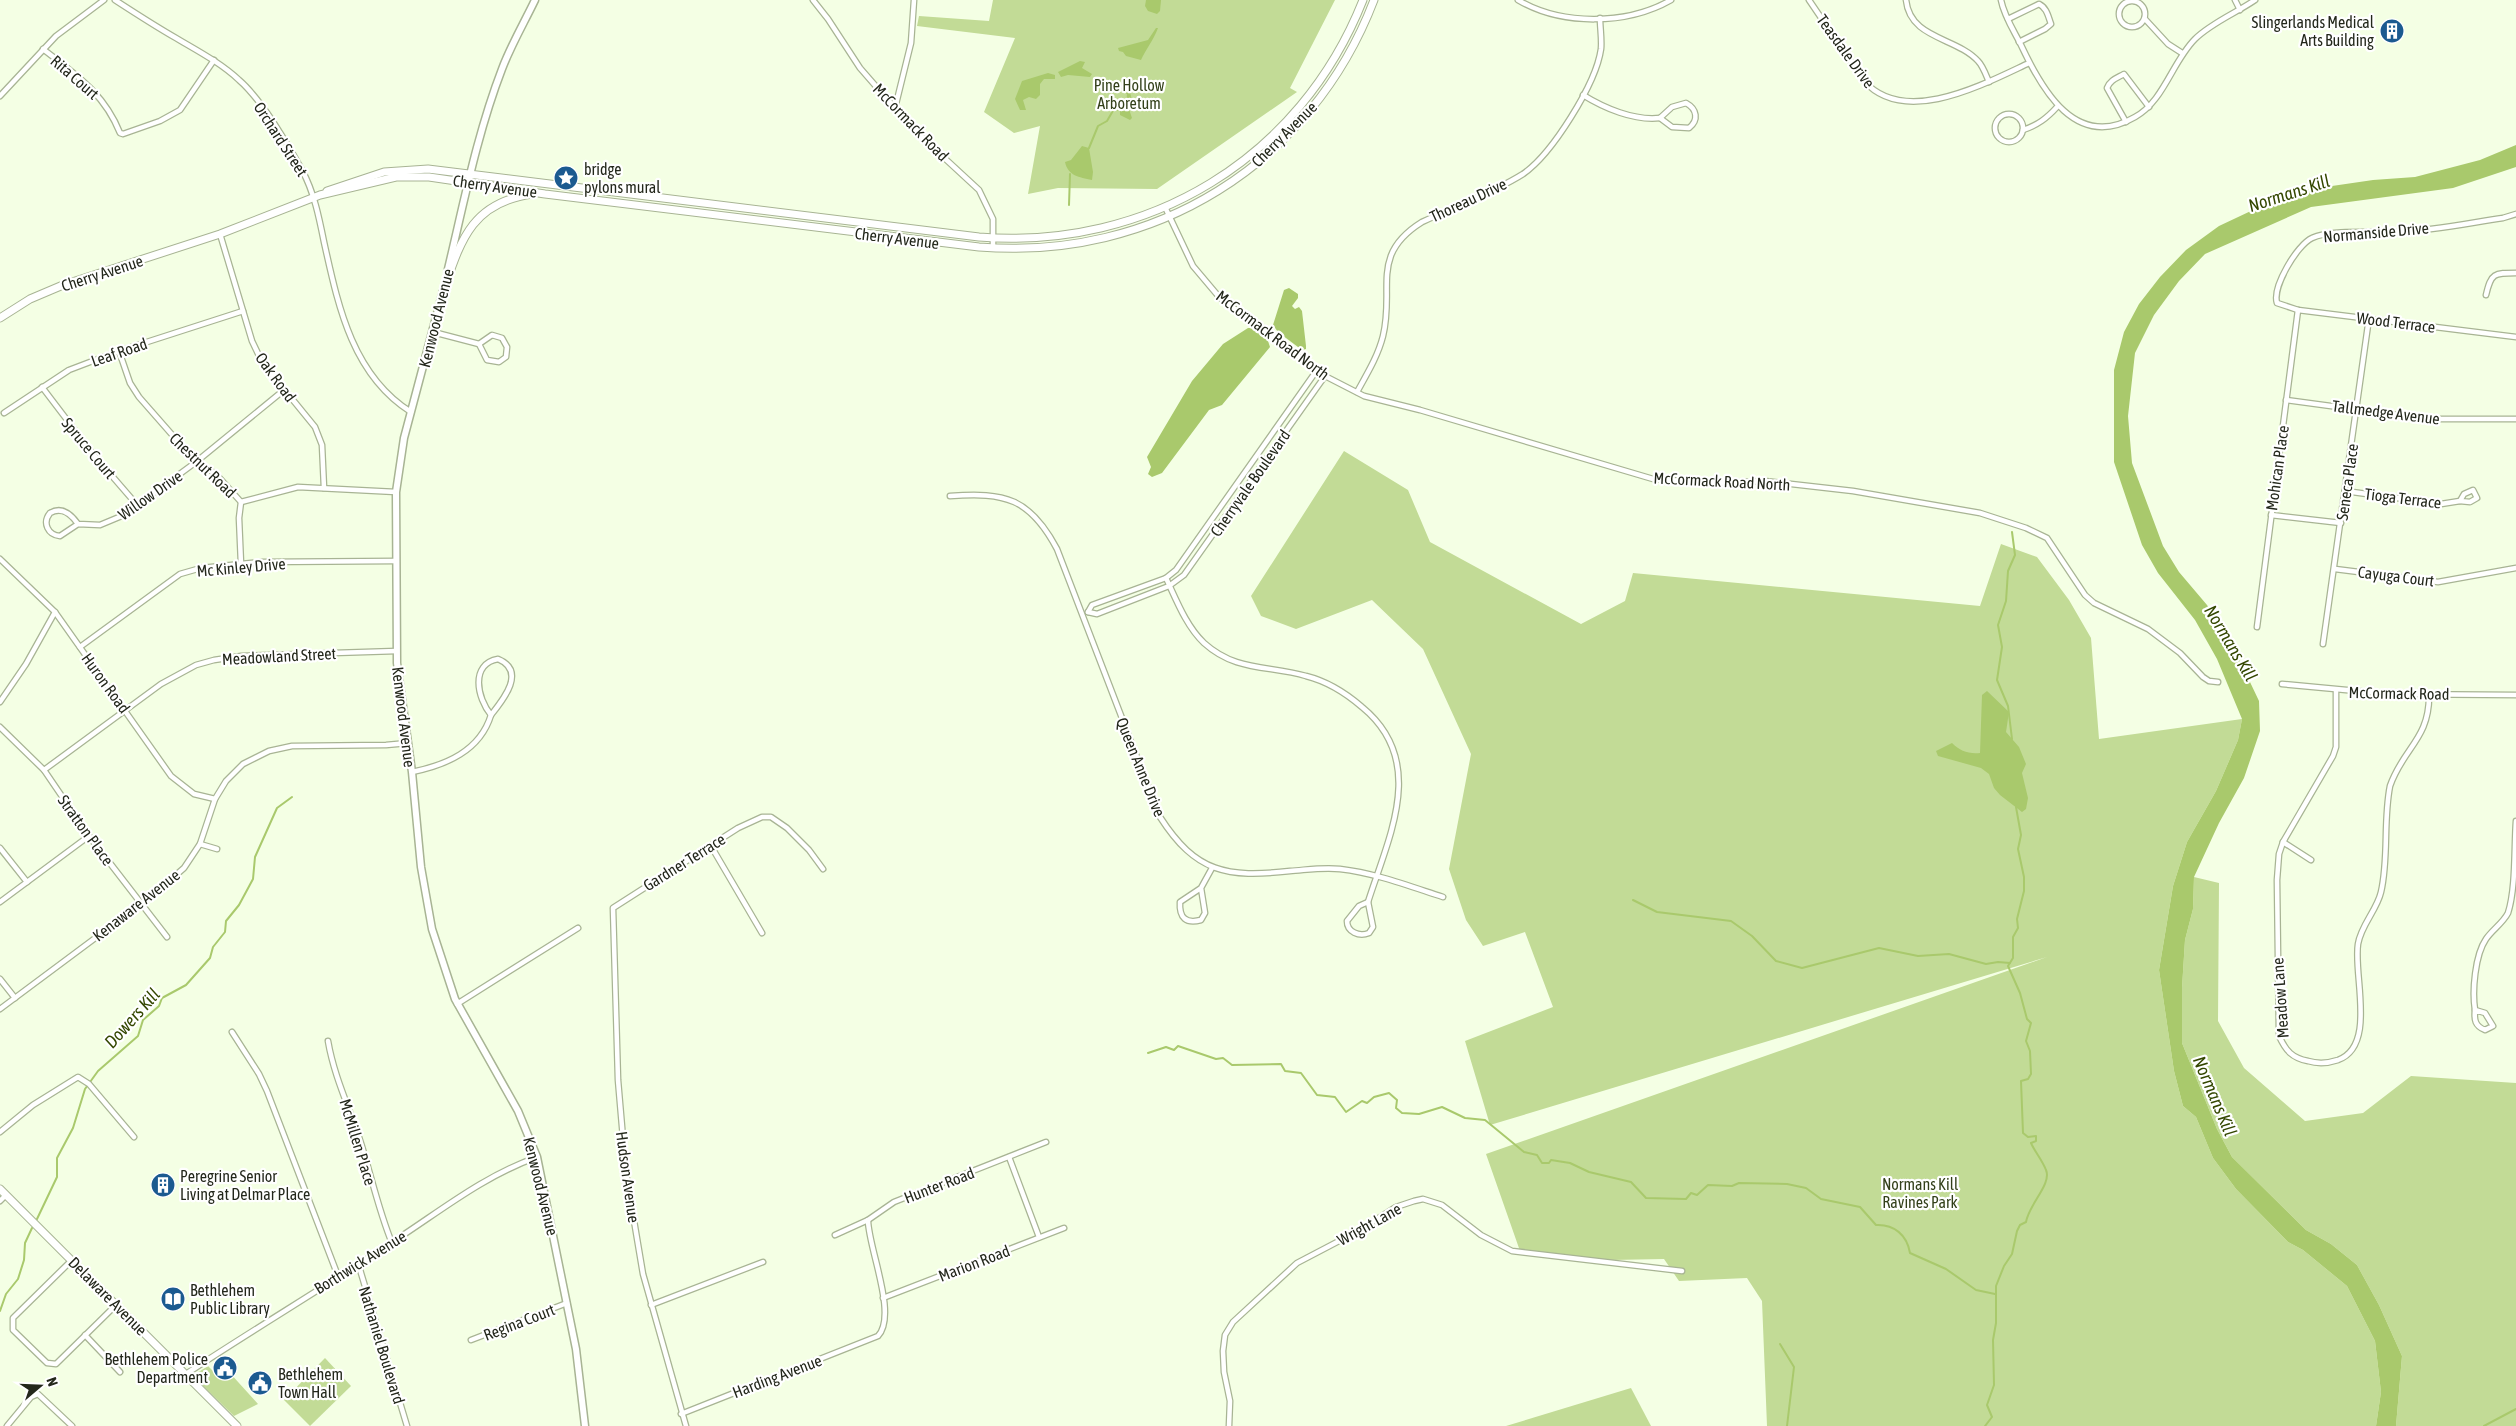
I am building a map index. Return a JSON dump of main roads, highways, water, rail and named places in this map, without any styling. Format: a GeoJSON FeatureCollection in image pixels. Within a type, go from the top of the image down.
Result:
{"type":"FeatureCollection","features":[{"type":"Feature","properties":{"kind":"main road","name":"Kenwood Avenue"},"geometry":{"type":"LineString","coordinates":[[535,0],[502,69],[470,174],[433,332],[404,438],[396,492],[397,651],[412,772],[420,867],[432,929],[457,1004],[518,1111],[537,1157],[580,1373],[585,1426]]}},
{"type":"Feature","properties":{"kind":"main road","name":"Cherry Avenue"},"geometry":{"type":"LineString","coordinates":[[0,318],[48,290],[220,234],[347,183],[384,172],[428,169],[993,238],[1029,239],[1082,233],[1133,220],[1165,207],[1225,174],[1249,156],[1283,125],[1313,90],[1330,65],[1362,0]]}},
{"type":"Feature","properties":{"kind":"main road","name":"Cherry Avenue"},"geometry":{"type":"LineString","coordinates":[[317,196],[396,177],[429,177],[584,199],[993,248],[1029,249],[1076,244],[1121,234],[1169,217],[1230,183],[1256,164],[1291,132],[1312,109],[1339,71],[1374,0]]}},
{"type":"Feature","properties":{"kind":"main road"},"geometry":{"type":"LineString","coordinates":[[442,295],[460,246],[476,219],[488,208],[509,198],[545,194]]}},
{"type":"Feature","properties":{"kind":"main road","name":"Delaware Avenue"},"geometry":{"type":"LineString","coordinates":[[0,1189],[236,1426]]}},
{"type":"Feature","properties":{"kind":"water"},"geometry":{"type":"Polygon","coordinates":[[[1146,0],[1161,0],[1160,11],[1157,14],[1148,11],[1145,6],[1146,0]]]}},
{"type":"Feature","properties":{"kind":"water"},"geometry":{"type":"Polygon","coordinates":[[[1156,28],[1158,28],[1156,33],[1141,60],[1126,56],[1123,52],[1119,51],[1118,48],[1148,40],[1156,28]]]}},
{"type":"Feature","properties":{"kind":"water"},"geometry":{"type":"Polygon","coordinates":[[[1080,61],[1085,62],[1082,68],[1092,74],[1090,77],[1068,75],[1061,77],[1058,72],[1080,61]]]}},
{"type":"Feature","properties":{"kind":"water"},"geometry":{"type":"Polygon","coordinates":[[[1048,73],[1055,75],[1055,79],[1044,79],[1040,84],[1040,95],[1036,99],[1029,97],[1023,100],[1026,110],[1020,110],[1015,99],[1022,81],[1048,73]]]}},
{"type":"Feature","properties":{"kind":"water"},"geometry":{"type":"Polygon","coordinates":[[[1127,87],[1131,98],[1129,109],[1132,118],[1130,120],[1120,115],[1127,94],[1121,91],[1127,87]]]}},
{"type":"Feature","properties":{"kind":"water","name":"Normans Kill"},"geometry":{"type":"Polygon","coordinates":[[[2516,145],[2516,167],[2453,188],[2311,207],[2205,254],[2179,281],[2154,315],[2135,353],[2128,416],[2132,463],[2163,546],[2179,572],[2207,605],[2231,642],[2259,701],[2260,731],[2244,778],[2219,823],[2194,877],[2193,909],[2185,940],[2182,988],[2182,1043],[2217,1129],[2232,1157],[2306,1230],[2331,1244],[2357,1265],[2379,1305],[2402,1356],[2396,1426],[2376,1426],[2381,1392],[2375,1341],[2347,1286],[2303,1250],[2288,1242],[2236,1189],[2213,1158],[2196,1117],[2183,1106],[2174,1071],[2159,970],[2173,886],[2187,842],[2216,791],[2238,740],[2242,719],[2217,659],[2195,620],[2158,573],[2142,545],[2114,462],[2114,370],[2124,332],[2139,304],[2160,277],[2186,250],[2219,226],[2291,192],[2373,180],[2415,177],[2480,160],[2516,145]]]}},
{"type":"Feature","properties":{"kind":"water"},"geometry":{"type":"Polygon","coordinates":[[[1082,146],[1089,148],[1093,172],[1092,180],[1071,173],[1066,167],[1065,162],[1071,160],[1082,146]]]}},
{"type":"Feature","properties":{"kind":"water"},"geometry":{"type":"Polygon","coordinates":[[[1289,288],[1298,294],[1298,298],[1292,306],[1295,309],[1299,307],[1302,311],[1306,349],[1302,350],[1278,332],[1273,325],[1284,290],[1289,288]]]}},
{"type":"Feature","properties":{"kind":"water"},"geometry":{"type":"Polygon","coordinates":[[[1248,328],[1253,328],[1267,338],[1270,347],[1222,405],[1209,410],[1162,473],[1152,477],[1148,474],[1151,467],[1147,457],[1192,381],[1223,344],[1248,328]]]}},
{"type":"Feature","properties":{"kind":"water"},"geometry":{"type":"Polygon","coordinates":[[[1987,691],[2009,712],[2006,732],[2019,747],[2026,764],[2022,773],[2028,798],[2026,809],[2022,812],[2000,795],[1994,788],[1989,774],[1981,768],[1938,756],[1936,751],[1952,743],[1965,751],[1980,753],[1982,695],[1987,691]]]}},
{"type":"Feature","properties":{"kind":"waterway"},"geometry":{"type":"LineString","coordinates":[[1089,148],[1098,126],[1107,121],[1114,109],[1120,110]]}},
{"type":"Feature","properties":{"kind":"waterway"},"geometry":{"type":"LineString","coordinates":[[1069,205],[1070,174]]}},
{"type":"Feature","properties":{"kind":"waterway"},"geometry":{"type":"LineString","coordinates":[[2012,532],[2015,555],[2008,571],[2006,601],[1998,625],[2002,647],[1997,680],[2008,706],[2012,739]]}},
{"type":"Feature","properties":{"kind":"waterway","name":"Dowers Kill"},"geometry":{"type":"LineString","coordinates":[[37,1219],[57,1177],[57,1158],[73,1128],[85,1089],[98,1071],[138,1036],[143,1020],[159,1006],[162,998],[186,985],[210,958],[213,947],[225,932],[226,921],[239,905],[253,879],[255,857],[277,808],[292,797]]}},
{"type":"Feature","properties":{"kind":"waterway"},"geometry":{"type":"LineString","coordinates":[[1985,1426],[1992,1417],[1987,1405],[1994,1385],[1993,1340],[1996,1323],[1996,1286],[2004,1266],[2012,1254],[2017,1231],[2020,1225],[2026,1222],[2031,1208],[2046,1182],[2047,1176],[2046,1170],[2031,1143],[2036,1141],[2036,1136],[2028,1137],[2023,1133],[2021,1081],[2028,1079],[2031,1074],[2030,1051],[2026,1041],[2031,1023],[2027,1019],[2020,993],[2008,966],[2013,958],[2013,937],[2018,928],[2017,919],[2024,891],[2024,877],[2018,849],[2021,835],[2016,807]]}},
{"type":"Feature","properties":{"kind":"waterway"},"geometry":{"type":"LineString","coordinates":[[1633,900],[1657,912],[1731,921],[1752,936],[1776,961],[1802,968],[1879,948],[1918,956],[1949,954],[1986,964],[2010,963]]}},
{"type":"Feature","properties":{"kind":"waterway"},"geometry":{"type":"LineString","coordinates":[[1148,1053],[1166,1047],[1174,1050],[1178,1046],[1216,1059],[1223,1058],[1232,1065],[1281,1064],[1285,1071],[1301,1073],[1317,1095],[1335,1097],[1346,1112],[1362,1101],[1367,1103],[1374,1097],[1389,1093],[1397,1100],[1396,1108],[1402,1113],[1419,1114],[1442,1107],[1465,1118],[1485,1120],[1524,1152],[1537,1155],[1542,1163],[1549,1163],[1551,1160],[1570,1163],[1589,1172],[1631,1182],[1646,1198],[1686,1199],[1691,1193],[1697,1195],[1708,1185],[1732,1186],[1739,1183],[1787,1184],[1806,1188],[1821,1199],[1860,1207],[1876,1225],[1888,1226],[1899,1232],[1906,1241],[1910,1253],[1946,1269],[1976,1290],[1995,1294]]}},
{"type":"Feature","properties":{"kind":"waterway","name":"Dowers Kill"},"geometry":{"type":"LineString","coordinates":[[0,1311],[6,1294],[18,1279],[24,1260],[25,1243],[32,1228]]}},
{"type":"Feature","properties":{"kind":"waterway"},"geometry":{"type":"LineString","coordinates":[[1780,1344],[1794,1367],[1787,1426]]}},
{"type":"Feature","properties":{"kind":"waterway"},"geometry":{"type":"LineString","coordinates":[[2484,1426],[2516,1409]]}},
{"type":"Feature","properties":{"kind":"place","name":"Slingerlands Medical Arts Building"},"geometry":{"type":"Point","coordinates":[2392,31]}},
{"type":"Feature","properties":{"kind":"place","name":"bridge pylons mural"},"geometry":{"type":"Point","coordinates":[566,178]}},
{"type":"Feature","properties":{"kind":"place","name":"Peregrine Senior Living at Delmar Place"},"geometry":{"type":"Point","coordinates":[163,1185]}},
{"type":"Feature","properties":{"kind":"place","name":"Bethlehem Public Library"},"geometry":{"type":"Point","coordinates":[173,1299]}},
{"type":"Feature","properties":{"kind":"place","name":"Bethlehem Police Department"},"geometry":{"type":"Point","coordinates":[225,1368]}},
{"type":"Feature","properties":{"kind":"place","name":"Bethlehem Town Hall"},"geometry":{"type":"Point","coordinates":[260,1383]}},
{"type":"Feature","properties":{"kind":"park label","name":"Pine Hollow Arboretum"},"geometry":{"type":"Point","coordinates":[1129,94]}},
{"type":"Feature","properties":{"kind":"park label","name":"Normans Kill Ravines Park"},"geometry":{"type":"Point","coordinates":[1920,1193]}}]}
